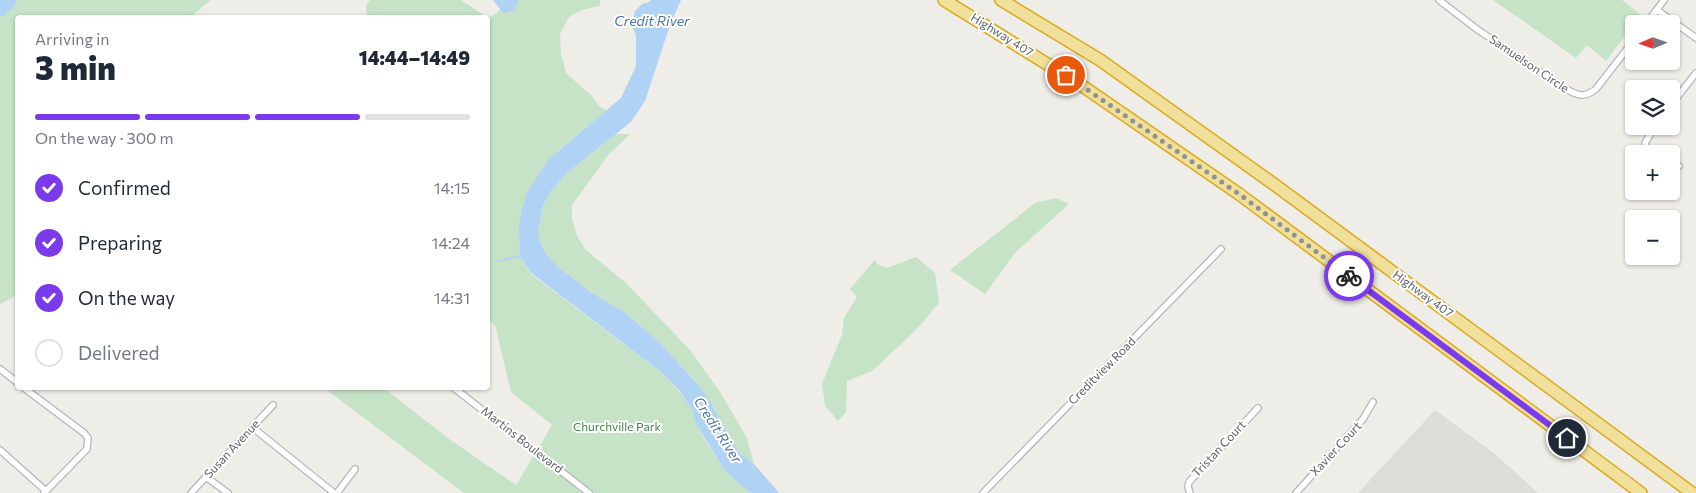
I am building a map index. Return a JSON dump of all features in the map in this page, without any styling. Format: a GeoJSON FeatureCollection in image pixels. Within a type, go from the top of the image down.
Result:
{"type":"FeatureCollection","features":[{"type":"Feature","properties":{"kind":"highway","name":"Highway 407"},"geometry":{"type":"LineString","coordinates":[[944,0],[1081,84],[1239,194],[1641,493]]}},
{"type":"Feature","properties":{"kind":"highway","name":"Highway 407"},"geometry":{"type":"LineString","coordinates":[[1001,0],[1108,66],[1275,185],[1692,493]]}},
{"type":"Feature","properties":{"kind":"street","name":"Samuelson Circle"},"geometry":{"type":"LineString","coordinates":[[1439,0],[1478,30],[1574,93],[1589,94],[1596,89],[1625,52]]}},
{"type":"Feature","properties":{"kind":"street"},"geometry":{"type":"LineString","coordinates":[[1653,15],[1664,0]]}},
{"type":"Feature","properties":{"kind":"street"},"geometry":{"type":"LineString","coordinates":[[1657,10],[1696,38]]}},
{"type":"Feature","properties":{"kind":"street"},"geometry":{"type":"LineString","coordinates":[[1680,93],[1696,73]]}},
{"type":"Feature","properties":{"kind":"street","name":"Creditview Road"},"geometry":{"type":"LineString","coordinates":[[983,493],[1221,249]]}},
{"type":"Feature","properties":{"kind":"street"},"geometry":{"type":"LineString","coordinates":[[0,369],[15,380]]}},
{"type":"Feature","properties":{"kind":"street"},"geometry":{"type":"LineString","coordinates":[[0,450],[45,492],[87,449],[88,438],[27,390]]}},
{"type":"Feature","properties":{"kind":"street","name":"Martins Boulevard"},"geometry":{"type":"LineString","coordinates":[[457,390],[589,493]]}},
{"type":"Feature","properties":{"kind":"street","name":"Xavier Court"},"geometry":{"type":"LineString","coordinates":[[1296,493],[1363,419],[1373,402]]}},
{"type":"Feature","properties":{"kind":"street","name":"Susan Avenue"},"geometry":{"type":"LineString","coordinates":[[191,493],[273,405]]}},
{"type":"Feature","properties":{"kind":"street","name":"Tristan Court"},"geometry":{"type":"LineString","coordinates":[[1190,493],[1189,482],[1258,408]]}},
{"type":"Feature","properties":{"kind":"street"},"geometry":{"type":"LineString","coordinates":[[252,427],[335,493],[355,469]]}},
{"type":"Feature","properties":{"kind":"street"},"geometry":{"type":"LineString","coordinates":[[206,477],[228,493]]}},
{"type":"Feature","properties":{"kind":"shaded area"},"geometry":{"type":"Polygon","coordinates":[[[1435,410],[1495,454],[1538,493],[1358,493],[1435,410]]]}},
{"type":"Feature","properties":{"kind":"green space"},"geometry":{"type":"Polygon","coordinates":[[[0,0],[211,0],[195,15],[15,15],[15,296],[0,304],[0,0]]]}},
{"type":"Feature","properties":{"kind":"green space"},"geometry":{"type":"Polygon","coordinates":[[[370,0],[461,0],[484,15],[367,15],[366,6],[370,0]]]}},
{"type":"Feature","properties":{"kind":"green space","name":"Churchville Park"},"geometry":{"type":"Polygon","coordinates":[[[508,0],[601,0],[599,6],[582,10],[569,17],[560,34],[561,53],[566,73],[591,95],[600,107],[607,110],[549,159],[542,170],[520,256],[530,273],[661,372],[688,403],[703,436],[720,463],[743,487],[752,493],[464,493],[327,390],[387,390],[449,439],[516,485],[552,425],[511,392],[495,325],[490,321],[490,17],[497,13],[508,0]]]}},
{"type":"Feature","properties":{"kind":"green space"},"geometry":{"type":"Polygon","coordinates":[[[1493,0],[1622,0],[1641,15],[1625,15],[1625,36],[1606,61],[1587,45],[1576,58],[1493,0]]]}},
{"type":"Feature","properties":{"kind":"green space"},"geometry":{"type":"Polygon","coordinates":[[[616,134],[630,134],[608,155],[572,205],[572,218],[577,236],[586,250],[627,284],[690,350],[720,392],[747,438],[754,464],[739,453],[700,387],[660,343],[626,313],[592,293],[558,267],[546,254],[541,245],[538,231],[543,206],[550,192],[568,172],[616,134]]]}},
{"type":"Feature","properties":{"kind":"green space"},"geometry":{"type":"Polygon","coordinates":[[[1056,198],[1069,204],[1015,253],[985,294],[950,270],[1035,203],[1056,198]]]}},
{"type":"Feature","properties":{"kind":"green space"},"geometry":{"type":"Polygon","coordinates":[[[916,257],[935,273],[939,303],[915,331],[872,371],[847,381],[846,412],[838,421],[825,405],[822,384],[842,335],[844,318],[857,297],[850,289],[875,260],[877,264],[887,268],[916,257]]]}},
{"type":"Feature","properties":{"kind":"water"},"geometry":{"type":"Polygon","coordinates":[[[0,0],[16,0],[16,4],[4,16],[0,16],[0,0]]]}},
{"type":"Feature","properties":{"kind":"water"},"geometry":{"type":"Polygon","coordinates":[[[493,0],[519,0],[514,10],[503,13],[493,0]]]}},
{"type":"Feature","properties":{"kind":"water","name":"Credit River"},"geometry":{"type":"Polygon","coordinates":[[[651,0],[681,0],[670,25],[645,101],[631,122],[568,172],[550,192],[543,206],[538,231],[541,245],[546,254],[558,267],[592,293],[626,313],[660,343],[700,387],[739,453],[754,464],[779,493],[752,493],[740,485],[723,468],[697,425],[692,410],[680,391],[661,372],[530,272],[520,256],[519,223],[526,194],[549,159],[621,98],[636,66],[636,36],[632,25],[635,11],[642,4],[651,0]]]}},
{"type":"Feature","properties":{"kind":"waterway"},"geometry":{"type":"LineString","coordinates":[[498,261],[520,256]]}},
{"type":"Feature","properties":{"kind":"way so far"},"geometry":{"type":"LineString","coordinates":[[1066,75],[1239,194],[1349,276]]}},
{"type":"Feature","properties":{"kind":"route"},"geometry":{"type":"LineString","coordinates":[[1349,276],[1567,438]]}}]}
